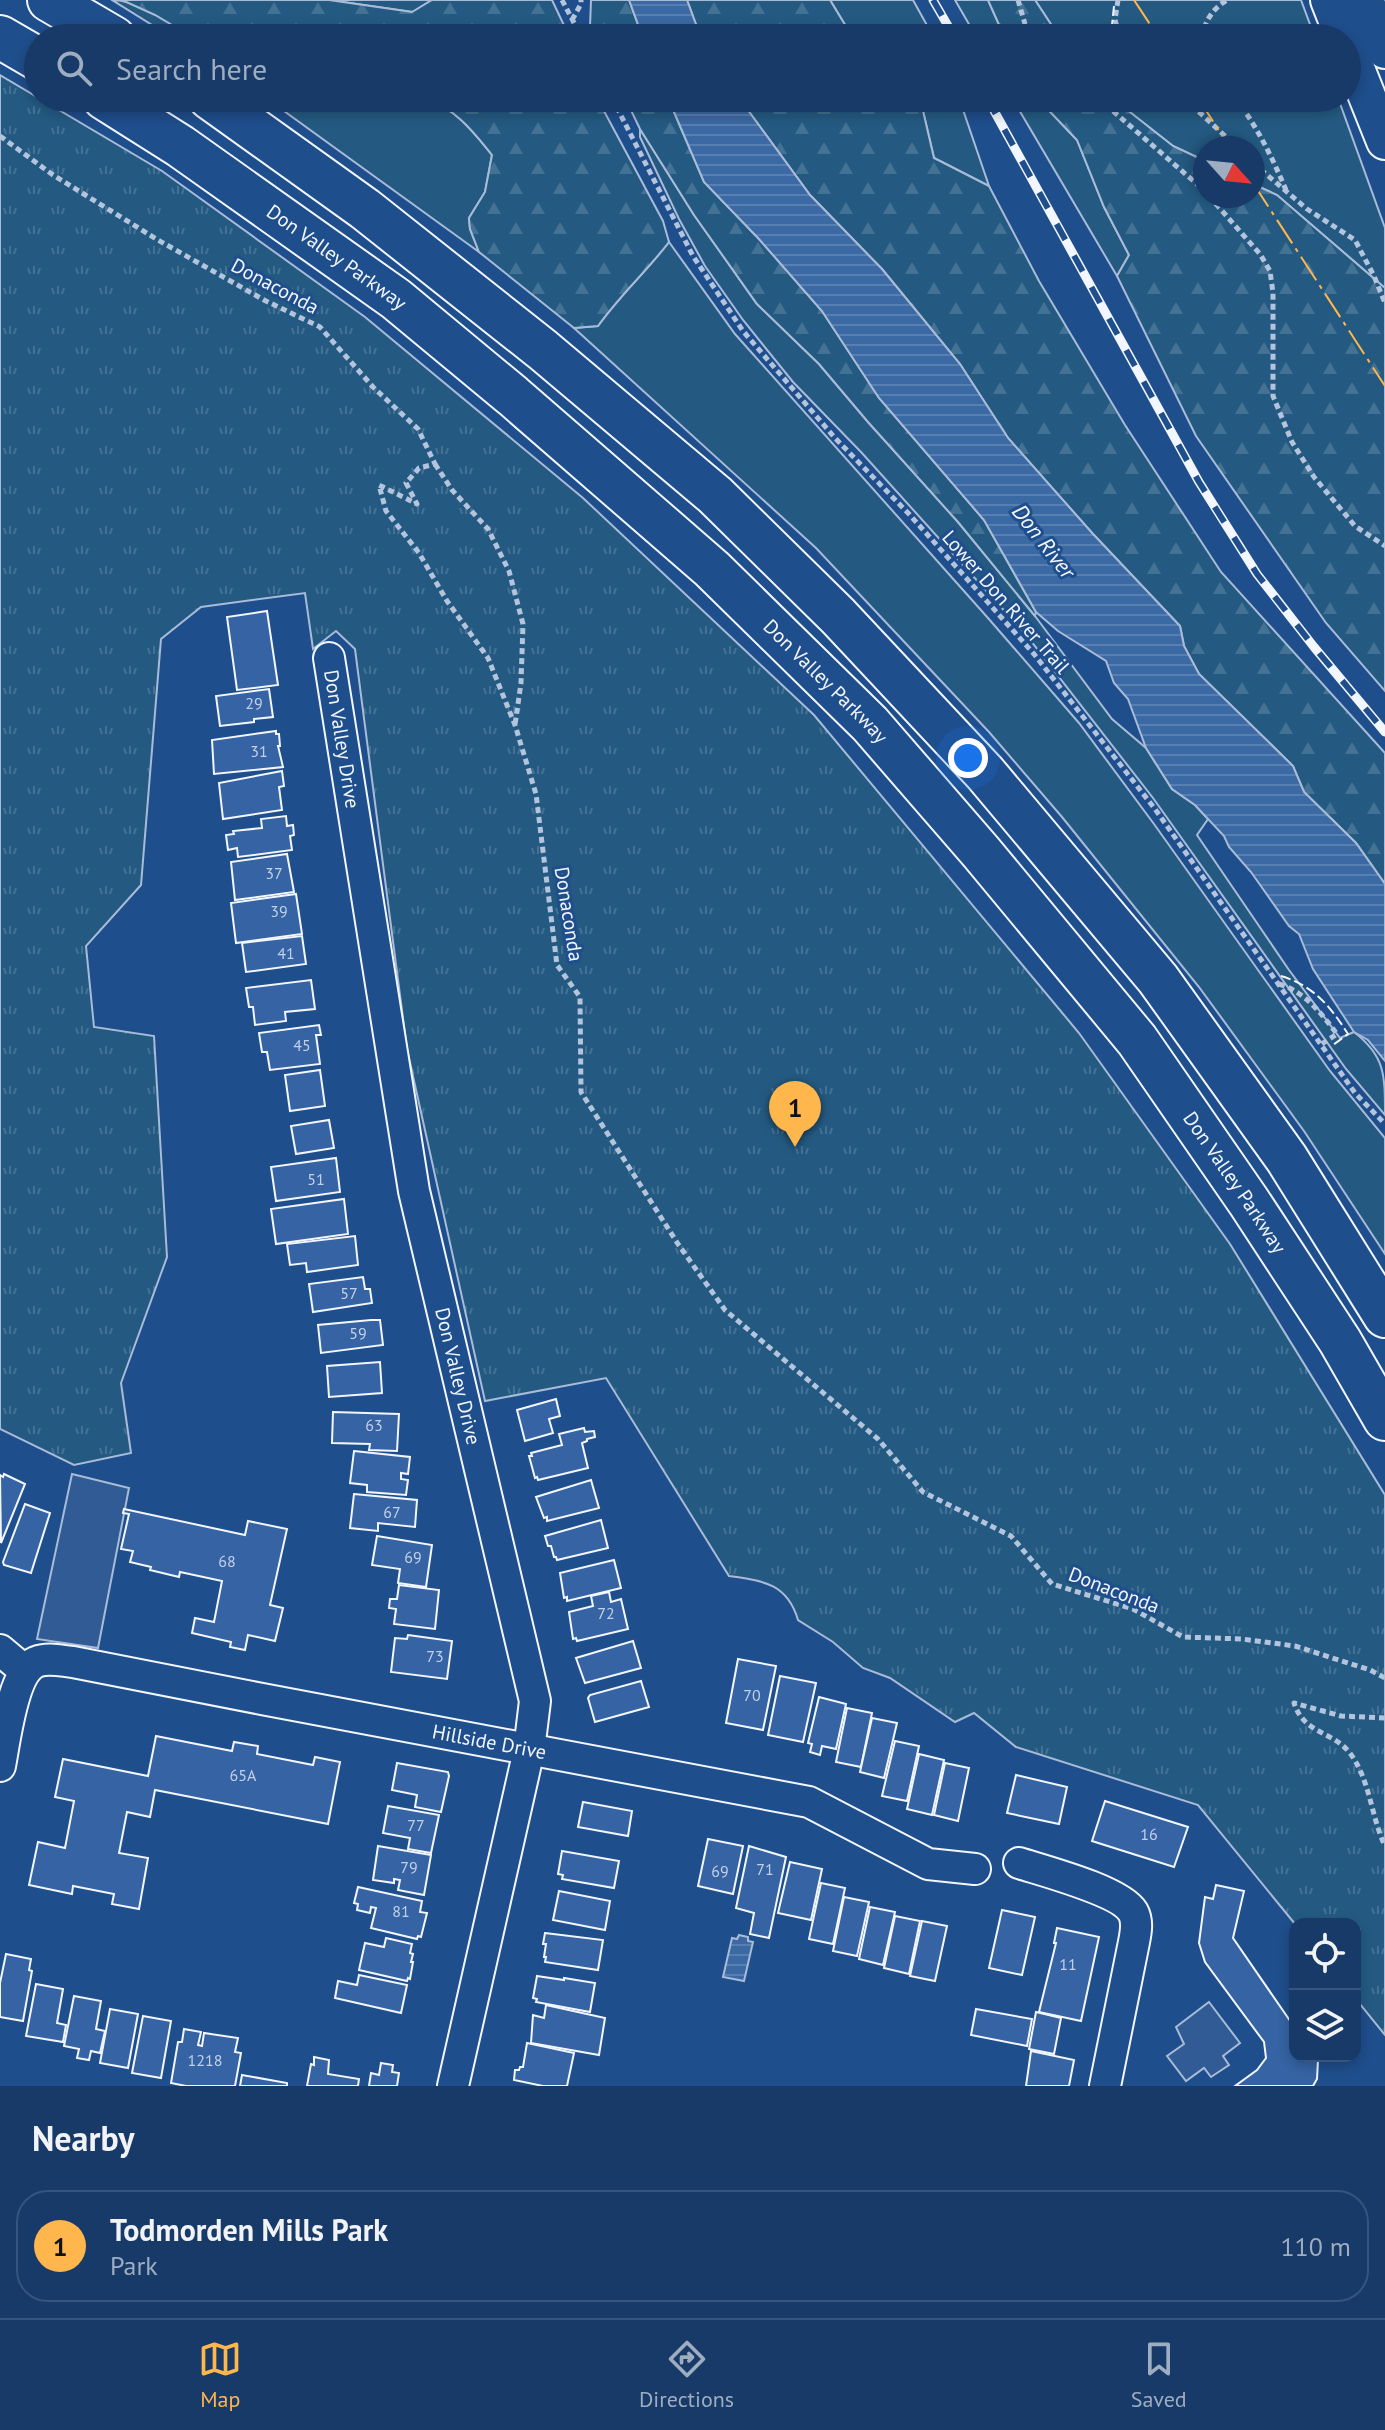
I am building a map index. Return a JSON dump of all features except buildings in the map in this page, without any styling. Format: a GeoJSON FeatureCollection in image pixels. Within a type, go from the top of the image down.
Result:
{"type":"FeatureCollection","features":[{"type":"Feature","properties":{"kind":"highway"},"geometry":{"type":"LineString","coordinates":[[49,0],[90,24]]}},
{"type":"Feature","properties":{"kind":"highway"},"geometry":{"type":"LineString","coordinates":[[0,37],[24,51]]}},
{"type":"Feature","properties":{"kind":"highway","name":"Don Valley Parkway"},"geometry":{"type":"LineString","coordinates":[[126,112],[180,146],[396,299],[712,569],[870,724],[1137,1040],[1266,1227],[1340,1341],[1385,1419]]}},
{"type":"Feature","properties":{"kind":"highway"},"geometry":{"type":"LineString","coordinates":[[230,112],[365,209],[543,350],[715,495],[838,616],[985,773],[1158,979],[1287,1159],[1385,1316]]}},
{"type":"Feature","properties":{"kind":"main road"},"geometry":{"type":"LineString","coordinates":[[1329,0],[1338,24]]}},
{"type":"Feature","properties":{"kind":"main road"},"geometry":{"type":"LineString","coordinates":[[1365,0],[1385,50]]}},
{"type":"Feature","properties":{"kind":"main road"},"geometry":{"type":"LineString","coordinates":[[1361,81],[1385,141]]}},
{"type":"Feature","properties":{"kind":"street","name":"Don Valley Drive"},"geometry":{"type":"LineString","coordinates":[[329,658],[414,1191],[535,1701],[529,1750],[453,2086]]}},
{"type":"Feature","properties":{"kind":"street"},"geometry":{"type":"LineString","coordinates":[[0,1650],[25,1671],[16,1693],[0,1766]]}},
{"type":"Feature","properties":{"kind":"street","name":"Hillside Drive"},"geometry":{"type":"LineString","coordinates":[[25,1671],[35,1662],[73,1662],[809,1802],[928,1864],[975,1869]]}},
{"type":"Feature","properties":{"kind":"street"},"geometry":{"type":"LineString","coordinates":[[1019,1863],[1111,1894],[1126,1902],[1135,1914],[1137,1928],[1105,2086]]}},
{"type":"Feature","properties":{"kind":"path"},"geometry":{"type":"LineString","coordinates":[[562,0],[574,24]]}},
{"type":"Feature","properties":{"kind":"path"},"geometry":{"type":"LineString","coordinates":[[572,20],[581,0]]}},
{"type":"Feature","properties":{"kind":"path"},"geometry":{"type":"LineString","coordinates":[[1018,0],[1025,24]]}},
{"type":"Feature","properties":{"kind":"path"},"geometry":{"type":"LineString","coordinates":[[1116,24],[1118,0]]}},
{"type":"Feature","properties":{"kind":"path"},"geometry":{"type":"LineString","coordinates":[[1206,24],[1214,9],[1227,0]]}},
{"type":"Feature","properties":{"kind":"path","name":"Lower Don River Trail"},"geometry":{"type":"LineString","coordinates":[[619,112],[693,256],[743,331],[835,438],[909,514],[1034,654],[1155,809],[1355,1093],[1385,1124]]}},
{"type":"Feature","properties":{"kind":"path"},"geometry":{"type":"LineString","coordinates":[[1114,112],[1193,181]]}},
{"type":"Feature","properties":{"kind":"path"},"geometry":{"type":"LineString","coordinates":[[1199,112],[1225,136]]}},
{"type":"Feature","properties":{"kind":"path"},"geometry":{"type":"LineString","coordinates":[[1246,112],[1268,148],[1286,191]]}},
{"type":"Feature","properties":{"kind":"path","name":"Donaconda"},"geometry":{"type":"LineString","coordinates":[[0,136],[53,175],[158,240],[264,300],[320,327],[373,387],[418,429],[435,464],[419,468],[406,483],[417,504],[379,485],[386,511],[419,553],[447,601],[488,658],[515,725],[536,794],[557,965],[580,997],[581,1092],[678,1244],[725,1310],[878,1439],[923,1492],[1011,1536],[1052,1584],[1133,1609],[1183,1637],[1242,1639],[1295,1646],[1370,1670],[1385,1678]]}},
{"type":"Feature","properties":{"kind":"path"},"geometry":{"type":"LineString","coordinates":[[1265,173],[1307,209],[1355,240],[1385,303]]}},
{"type":"Feature","properties":{"kind":"path"},"geometry":{"type":"LineString","coordinates":[[1220,208],[1260,254],[1270,271],[1273,293],[1273,396],[1292,442],[1314,477],[1355,526],[1385,546]]}},
{"type":"Feature","properties":{"kind":"path"},"geometry":{"type":"LineString","coordinates":[[435,464],[452,490],[488,529],[509,571],[523,624],[521,683],[515,725]]}},
{"type":"Feature","properties":{"kind":"path"},"geometry":{"type":"LineString","coordinates":[[1278,984],[1303,996],[1337,1034],[1320,1045]]}},
{"type":"Feature","properties":{"kind":"path"},"geometry":{"type":"LineString","coordinates":[[1385,1718],[1341,1716],[1294,1703],[1299,1718],[1349,1751],[1368,1790],[1378,1833],[1385,1846]]}},
{"type":"Feature","properties":{"kind":"green space"},"geometry":{"type":"Polygon","coordinates":[[[112,0],[144,8],[171,24],[151,24],[112,0]]]}},
{"type":"Feature","properties":{"kind":"green space"},"geometry":{"type":"Polygon","coordinates":[[[122,0],[329,0],[412,12],[432,0],[552,0],[563,24],[170,24],[122,0]]]}},
{"type":"Feature","properties":{"kind":"green space"},"geometry":{"type":"Polygon","coordinates":[[[329,0],[432,0],[413,12],[329,0]]]}},
{"type":"Feature","properties":{"kind":"green space"},"geometry":{"type":"Polygon","coordinates":[[[591,0],[629,0],[638,24],[590,24],[591,0]]]}},
{"type":"Feature","properties":{"kind":"green space"},"geometry":{"type":"Polygon","coordinates":[[[687,0],[830,0],[845,24],[696,24],[687,0]]]}},
{"type":"Feature","properties":{"kind":"green space"},"geometry":{"type":"Polygon","coordinates":[[[830,0],[913,0],[926,24],[845,24],[830,0]]]}},
{"type":"Feature","properties":{"kind":"green space"},"geometry":{"type":"Polygon","coordinates":[[[955,0],[988,0],[999,24],[969,24],[955,0]]]}},
{"type":"Feature","properties":{"kind":"green space"},"geometry":{"type":"Polygon","coordinates":[[[988,0],[1035,0],[1051,24],[999,24],[988,0]]]}},
{"type":"Feature","properties":{"kind":"green space"},"geometry":{"type":"Polygon","coordinates":[[[1035,0],[1301,0],[1310,24],[1051,24],[1035,0]]]}},
{"type":"Feature","properties":{"kind":"green space"},"geometry":{"type":"Polygon","coordinates":[[[0,75],[24,89],[24,112],[62,112],[162,171],[365,317],[583,498],[814,715],[1079,1033],[1230,1244],[1385,1495],[1385,2035],[1361,2005],[1361,1918],[1290,1918],[1198,1805],[1016,1747],[974,1713],[955,1722],[890,1678],[863,1668],[833,1642],[798,1620],[780,1591],[763,1582],[729,1576],[606,1378],[485,1401],[407,1049],[355,649],[336,631],[313,649],[305,593],[201,607],[161,639],[141,885],[86,946],[94,1027],[154,1036],[167,1257],[121,1383],[131,1453],[74,1465],[0,1429],[0,75]]]}},
{"type":"Feature","properties":{"kind":"green space"},"geometry":{"type":"Polygon","coordinates":[[[285,112],[453,113],[492,155],[485,192],[469,218],[479,252],[285,112]]]}},
{"type":"Feature","properties":{"kind":"green space"},"geometry":{"type":"Polygon","coordinates":[[[605,112],[663,221],[669,242],[598,326],[574,328],[479,252],[469,218],[485,192],[492,155],[453,113],[605,112]]]}},
{"type":"Feature","properties":{"kind":"green space"},"geometry":{"type":"Polygon","coordinates":[[[632,112],[674,112],[704,182],[822,311],[879,398],[984,520],[1036,612],[1035,616],[958,522],[819,364],[757,304],[694,215],[632,112]]]}},
{"type":"Feature","properties":{"kind":"green space"},"geometry":{"type":"Polygon","coordinates":[[[749,112],[923,112],[934,158],[989,186],[1039,281],[1125,425],[1221,572],[1385,753],[1385,884],[1356,843],[1304,792],[1293,766],[1199,674],[1184,646],[1180,626],[1008,438],[960,364],[882,269],[810,195],[749,112]]]}},
{"type":"Feature","properties":{"kind":"green space"},"geometry":{"type":"Polygon","coordinates":[[[923,112],[964,112],[989,186],[934,158],[923,112]]]}},
{"type":"Feature","properties":{"kind":"green space"},"geometry":{"type":"Polygon","coordinates":[[[1020,112],[1050,112],[1077,140],[1104,207],[1129,255],[1117,276],[1020,112]]]}},
{"type":"Feature","properties":{"kind":"green space"},"geometry":{"type":"Polygon","coordinates":[[[1050,112],[1130,112],[1173,146],[1193,155],[1193,208],[1265,208],[1265,190],[1277,195],[1385,288],[1385,691],[1326,623],[1196,436],[1117,276],[1129,255],[1104,207],[1077,140],[1050,112]]]}},
{"type":"Feature","properties":{"kind":"green space"},"geometry":{"type":"Polygon","coordinates":[[[1130,112],[1343,112],[1385,228],[1385,288],[1277,195],[1265,190],[1265,136],[1193,136],[1193,155],[1173,146],[1130,112]]]}},
{"type":"Feature","properties":{"kind":"green space"},"geometry":{"type":"Polygon","coordinates":[[[640,129],[694,215],[757,304],[819,364],[958,522],[1035,616],[1112,719],[1146,748],[1172,789],[1195,805],[1208,819],[1197,835],[1289,970],[1340,1038],[1354,1032],[1372,1049],[1383,1077],[1385,1115],[1346,1069],[1153,798],[1027,636],[861,452],[793,382],[743,320],[705,266],[679,219],[640,137],[640,129]]]}},
{"type":"Feature","properties":{"kind":"green space"},"geometry":{"type":"Polygon","coordinates":[[[669,242],[735,334],[1079,723],[1330,1071],[1385,1138],[1385,1254],[1304,1131],[1199,987],[989,732],[816,548],[574,328],[598,326],[669,242]]]}},
{"type":"Feature","properties":{"kind":"shaded area"},"geometry":{"type":"Polygon","coordinates":[[[72,1474],[129,1488],[98,1648],[37,1639],[72,1474]]]}},
{"type":"Feature","properties":{"kind":"shaded area"},"geometry":{"type":"Polygon","coordinates":[[[1209,2002],[1240,2043],[1223,2056],[1229,2065],[1211,2077],[1204,2068],[1186,2081],[1167,2056],[1184,2044],[1176,2027],[1209,2002]]]}},
{"type":"Feature","properties":{"kind":"water"},"geometry":{"type":"Polygon","coordinates":[[[629,0],[687,0],[696,24],[638,24],[629,0]]]}},
{"type":"Feature","properties":{"kind":"water","name":"Don River"},"geometry":{"type":"Polygon","coordinates":[[[674,112],[749,112],[810,195],[882,269],[960,364],[1008,438],[1180,626],[1184,646],[1199,674],[1293,766],[1304,792],[1356,843],[1385,884],[1385,1061],[1368,1040],[1354,1032],[1313,969],[1299,934],[1289,926],[1224,836],[1195,805],[1172,789],[1146,748],[1128,699],[1114,683],[1106,661],[1058,631],[1036,612],[984,520],[879,398],[822,311],[704,182],[674,112]]]}},
{"type":"Feature","properties":{"kind":"water"},"geometry":{"type":"Polygon","coordinates":[[[739,1935],[753,1942],[744,1981],[723,1977],[732,1938],[737,1939],[739,1935]]]}},
{"type":"Feature","properties":{"kind":"railway"},"geometry":{"type":"LineString","coordinates":[[933,0],[947,24]]}},
{"type":"Feature","properties":{"kind":"railway"},"geometry":{"type":"LineString","coordinates":[[995,112],[1199,482],[1257,574],[1385,732]]}},
{"type":"Feature","properties":{"kind":"fence"},"geometry":{"type":"LineString","coordinates":[[1112,24],[1114,6]]}},
{"type":"Feature","properties":{"kind":"fence"},"geometry":{"type":"LineString","coordinates":[[1281,976],[1312,991],[1335,1015],[1348,1034],[1333,1045]]}},
{"type":"Feature","properties":{"kind":"power"},"geometry":{"type":"LineString","coordinates":[[1134,0],[1150,24]]}},
{"type":"Feature","properties":{"kind":"power"},"geometry":{"type":"LineString","coordinates":[[1207,112],[1222,136]]}},
{"type":"Feature","properties":{"kind":"power"},"geometry":{"type":"LineString","coordinates":[[1265,201],[1385,386]]}},
{"type":"Feature","properties":{"kind":"place","name":"Todmorden Mills Park"},"geometry":{"type":"Point","coordinates":[795,1147]}}]}
